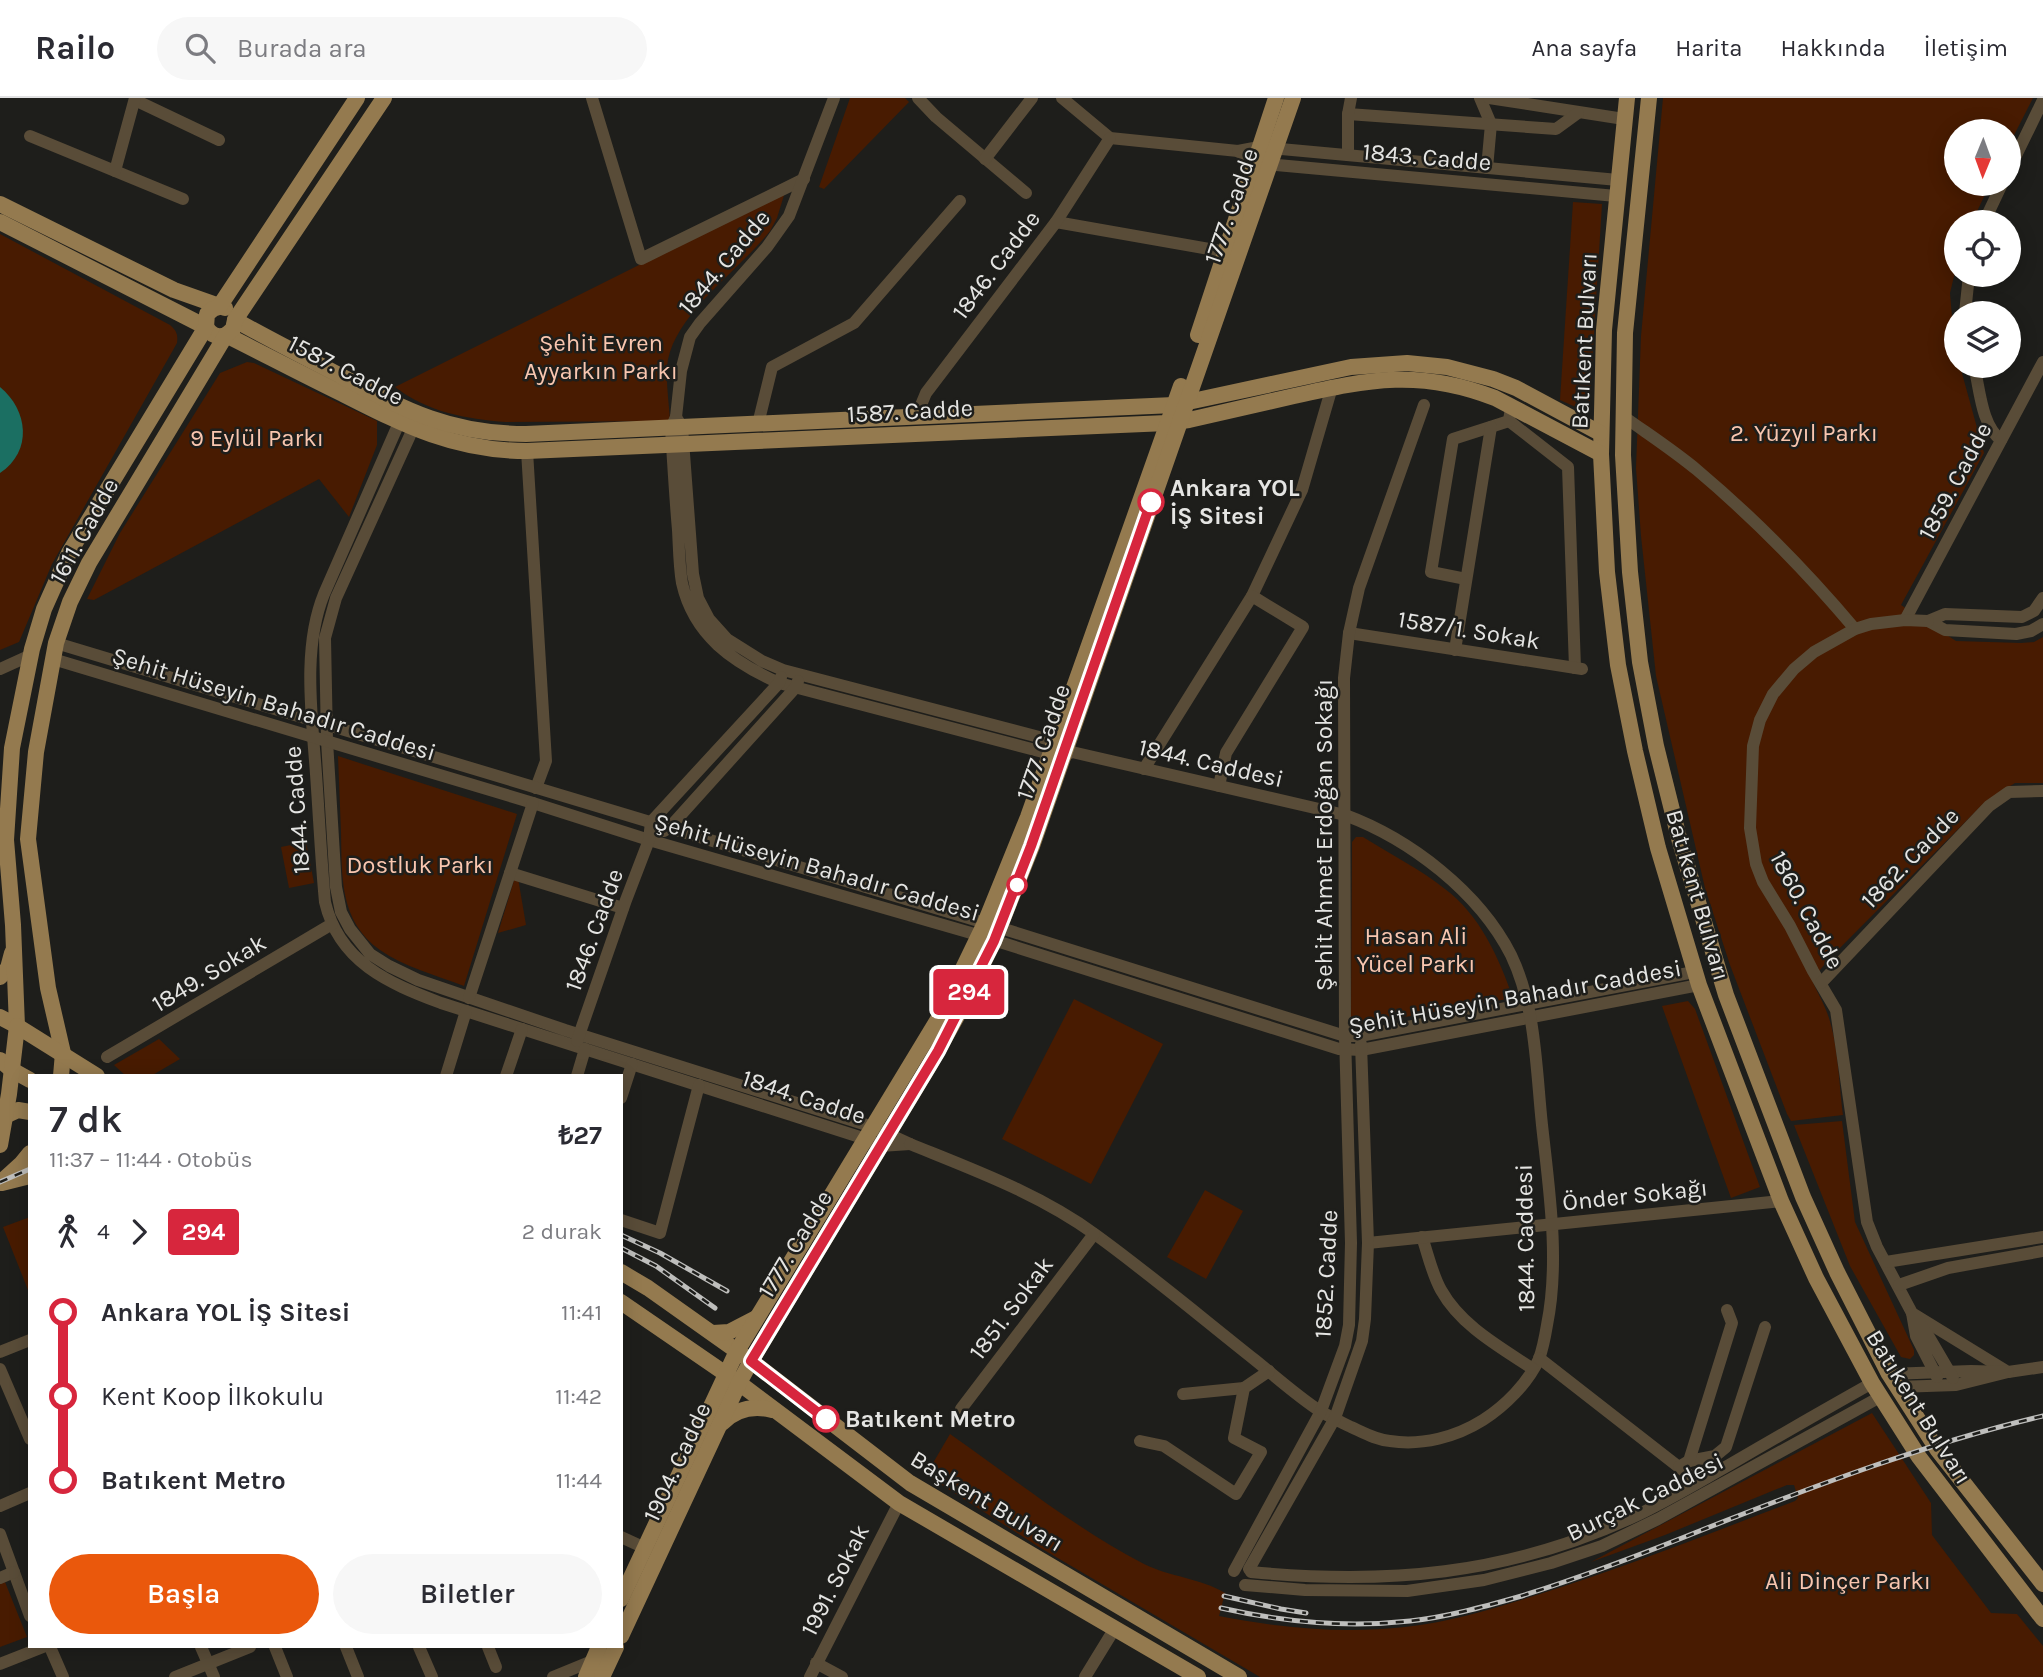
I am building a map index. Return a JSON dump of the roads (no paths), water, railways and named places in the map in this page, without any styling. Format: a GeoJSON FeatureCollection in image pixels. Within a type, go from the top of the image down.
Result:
{"type":"FeatureCollection","features":[{"type":"Feature","properties":{"kind":"main road","name":"1611. Cadde"},"geometry":{"type":"LineString","coordinates":[[0,1145],[5,1116],[6,1065],[17,1026],[6,840],[12,748],[31,655],[44,609],[69,553],[206,327],[207,314],[219,307],[357,98]]}},
{"type":"Feature","properties":{"kind":"main road","name":"1611. Cadde"},"geometry":{"type":"LineString","coordinates":[[61,1074],[63,1053],[48,988],[28,845],[36,752],[54,651],[70,602],[89,563],[226,335],[233,329],[235,320],[384,98]]}},
{"type":"Feature","properties":{"kind":"main road","name":"1777. Cadde"},"geometry":{"type":"LineString","coordinates":[[732,1379],[737,1351],[758,1316],[957,1016],[989,932],[1028,855],[1061,750],[1265,155],[1276,98]]}},
{"type":"Feature","properties":{"kind":"main road","name":"1777. Cadde"},"geometry":{"type":"LineString","coordinates":[[1180,404],[1226,252],[1265,155],[1293,98]]}},
{"type":"Feature","properties":{"kind":"main road","name":"Batıkent Bulvarı"},"geometry":{"type":"LineString","coordinates":[[1627,98],[1604,330],[1601,454],[1607,572],[1618,665],[1658,848],[1697,978],[1782,1201],[1816,1278],[1876,1390],[1935,1479],[2043,1619]]}},
{"type":"Feature","properties":{"kind":"main road","name":"Batıkent Bulvarı"},"geometry":{"type":"LineString","coordinates":[[1649,98],[1625,332],[1623,455],[1630,572],[1640,662],[1656,746],[1680,842],[1726,995],[1803,1197],[1837,1272],[1893,1380],[1937,1449],[2043,1584]]}},
{"type":"Feature","properties":{"kind":"main road"},"geometry":{"type":"LineString","coordinates":[[0,204],[174,290],[231,312],[235,320]]}},
{"type":"Feature","properties":{"kind":"main road"},"geometry":{"type":"LineString","coordinates":[[0,222],[206,327],[212,334],[221,337],[226,335]]}},
{"type":"Feature","properties":{"kind":"main road","name":"1587. Cadde"},"geometry":{"type":"LineString","coordinates":[[235,320],[409,419],[511,434],[1174,422],[1332,387],[1377,380],[1425,379],[1468,388],[1495,398],[1510,414],[1576,440],[1601,454]]}},
{"type":"Feature","properties":{"kind":"main road","name":"1587. Cadde"},"geometry":{"type":"LineString","coordinates":[[226,335],[466,445],[501,450],[527,450],[758,424],[920,425],[1180,404],[1351,368],[1393,363],[1421,363],[1469,372],[1504,383],[1601,433]]}},
{"type":"Feature","properties":{"kind":"main road"},"geometry":{"type":"LineString","coordinates":[[0,976],[8,968],[14,944]]}},
{"type":"Feature","properties":{"kind":"main road"},"geometry":{"type":"LineString","coordinates":[[0,1017],[94,1074]]}},
{"type":"Feature","properties":{"kind":"main road"},"geometry":{"type":"LineString","coordinates":[[6,1065],[28,1079]]}},
{"type":"Feature","properties":{"kind":"main road"},"geometry":{"type":"LineString","coordinates":[[5,1116],[13,1111],[28,1112]]}},
{"type":"Feature","properties":{"kind":"main road","name":"1777. Cadde"},"geometry":{"type":"LineString","coordinates":[[732,1379],[751,1361],[877,1136]]}},
{"type":"Feature","properties":{"kind":"main road"},"geometry":{"type":"LineString","coordinates":[[0,1183],[28,1155]]}},
{"type":"Feature","properties":{"kind":"main road"},"geometry":{"type":"LineString","coordinates":[[0,1183],[28,1176]]}},
{"type":"Feature","properties":{"kind":"main road","name":"Başkent Bulvarı"},"geometry":{"type":"LineString","coordinates":[[623,1273],[713,1333],[910,1483],[1239,1677]]}},
{"type":"Feature","properties":{"kind":"main road","name":"Başkent Bulvarı"},"geometry":{"type":"LineString","coordinates":[[623,1303],[732,1379],[899,1503],[1198,1677]]}},
{"type":"Feature","properties":{"kind":"main road"},"geometry":{"type":"LineString","coordinates":[[713,1333],[729,1332],[758,1316]]}},
{"type":"Feature","properties":{"kind":"main road","name":"1904. Cadde"},"geometry":{"type":"LineString","coordinates":[[623,1632],[718,1428],[732,1379]]}},
{"type":"Feature","properties":{"kind":"main road","name":"1904. Cadde"},"geometry":{"type":"LineString","coordinates":[[623,1595],[732,1379]]}},
{"type":"Feature","properties":{"kind":"main road"},"geometry":{"type":"LineString","coordinates":[[1876,1390],[1893,1380]]}},
{"type":"Feature","properties":{"kind":"main road"},"geometry":{"type":"LineString","coordinates":[[718,1428],[728,1417],[742,1409],[774,1410]]}},
{"type":"Feature","properties":{"kind":"main road"},"geometry":{"type":"LineString","coordinates":[[602,1677],[616,1648]]}},
{"type":"Feature","properties":{"kind":"main road"},"geometry":{"type":"LineString","coordinates":[[586,1677],[596,1654]]}},
{"type":"Feature","properties":{"kind":"street"},"geometry":{"type":"LineString","coordinates":[[592,98],[641,259],[804,178]]}},
{"type":"Feature","properties":{"kind":"street","name":"1844. Cadde"},"geometry":{"type":"LineString","coordinates":[[834,98],[789,216],[779,232],[690,337],[681,371],[677,432],[681,572],[689,606],[705,633],[724,652],[747,667],[1061,750]]}},
{"type":"Feature","properties":{"kind":"street"},"geometry":{"type":"LineString","coordinates":[[918,98],[936,117],[1026,193]]}},
{"type":"Feature","properties":{"kind":"street"},"geometry":{"type":"LineString","coordinates":[[985,159],[1032,98]]}},
{"type":"Feature","properties":{"kind":"street"},"geometry":{"type":"LineString","coordinates":[[1062,98],[1110,138]]}},
{"type":"Feature","properties":{"kind":"street"},"geometry":{"type":"LineString","coordinates":[[1348,155],[1348,114],[1351,98]]}},
{"type":"Feature","properties":{"kind":"street"},"geometry":{"type":"LineString","coordinates":[[1480,98],[1491,124],[1487,168]]}},
{"type":"Feature","properties":{"kind":"street"},"geometry":{"type":"LineString","coordinates":[[1489,98],[1624,119]]}},
{"type":"Feature","properties":{"kind":"street"},"geometry":{"type":"LineString","coordinates":[[115,171],[135,99],[219,140]]}},
{"type":"Feature","properties":{"kind":"street"},"geometry":{"type":"LineString","coordinates":[[2021,145],[2043,100]]}},
{"type":"Feature","properties":{"kind":"street"},"geometry":{"type":"LineString","coordinates":[[1348,114],[1556,129],[1578,113]]}},
{"type":"Feature","properties":{"kind":"street"},"geometry":{"type":"LineString","coordinates":[[30,136],[183,199]]}},
{"type":"Feature","properties":{"kind":"street","name":"1843. Cadde"},"geometry":{"type":"LineString","coordinates":[[1110,138],[1617,188]]}},
{"type":"Feature","properties":{"kind":"street","name":"1846. Cadde"},"geometry":{"type":"LineString","coordinates":[[920,425],[921,405],[926,393],[1056,222],[1110,138]]}},
{"type":"Feature","properties":{"kind":"street","name":"1843. Cadde"},"geometry":{"type":"LineString","coordinates":[[1265,155],[1348,155],[1487,168],[1617,188]]}},
{"type":"Feature","properties":{"kind":"street"},"geometry":{"type":"LineString","coordinates":[[758,424],[772,367],[855,323],[960,201]]}},
{"type":"Feature","properties":{"kind":"street"},"geometry":{"type":"LineString","coordinates":[[1056,222],[1226,252]]}},
{"type":"Feature","properties":{"kind":"street","name":"1859. Cadde"},"geometry":{"type":"LineString","coordinates":[[1905,620],[2043,362]]}},
{"type":"Feature","properties":{"kind":"street"},"geometry":{"type":"LineString","coordinates":[[1977,378],[1987,423],[2001,440]]}},
{"type":"Feature","properties":{"kind":"street"},"geometry":{"type":"LineString","coordinates":[[1144,769],[1252,596],[1298,500],[1332,387]]}},
{"type":"Feature","properties":{"kind":"street","name":"Şehit Ahmet Erdoğan Sokağı"},"geometry":{"type":"LineString","coordinates":[[1345,1036],[1344,678],[1349,633],[1359,588],[1424,405]]}},
{"type":"Feature","properties":{"kind":"street"},"geometry":{"type":"LineString","coordinates":[[1466,579],[1431,572],[1454,439],[1490,427],[1510,414]]}},
{"type":"Feature","properties":{"kind":"street","name":"1587/1. Sokak"},"geometry":{"type":"LineString","coordinates":[[1349,633],[1579,668],[1568,467],[1510,414]]}},
{"type":"Feature","properties":{"kind":"street"},"geometry":{"type":"LineString","coordinates":[[1623,416],[1667,447],[1736,504],[1812,580],[1855,629]]}},
{"type":"Feature","properties":{"kind":"street","name":"1844. Cadde"},"geometry":{"type":"LineString","coordinates":[[409,419],[324,594],[316,616],[310,653],[323,886],[332,924],[342,942],[355,957],[377,974],[404,989],[467,1004],[580,1043],[877,1136]]}},
{"type":"Feature","properties":{"kind":"street","name":"1844. Cadde"},"geometry":{"type":"LineString","coordinates":[[409,419],[336,598],[328,624],[325,654],[327,741],[336,887],[346,924],[363,947],[389,966],[522,1029],[580,1043],[632,1064],[699,1085],[910,1144]]}},
{"type":"Feature","properties":{"kind":"street"},"geometry":{"type":"LineString","coordinates":[[1576,440],[1583,441],[1588,437],[1589,431],[1584,424]]}},
{"type":"Feature","properties":{"kind":"street"},"geometry":{"type":"LineString","coordinates":[[1455,650],[1490,427]]}},
{"type":"Feature","properties":{"kind":"street"},"geometry":{"type":"LineString","coordinates":[[527,450],[546,761],[536,788]]}},
{"type":"Feature","properties":{"kind":"street"},"geometry":{"type":"LineString","coordinates":[[1219,786],[1226,753],[1303,627],[1252,596]]}},
{"type":"Feature","properties":{"kind":"street","name":"1860. Cadde"},"geometry":{"type":"LineString","coordinates":[[1956,1385],[1912,1313],[1867,1222],[1839,1022],[1830,997],[1763,882],[1756,864],[1750,821],[1753,746],[1760,720],[1782,681],[1814,652],[1855,629],[1887,621],[1928,621],[1945,614],[2017,618],[2034,611],[2043,598]]}},
{"type":"Feature","properties":{"kind":"street","name":"1860. Cadde"},"geometry":{"type":"LineString","coordinates":[[1928,621],[1945,630],[2016,634],[2031,631],[2043,624]]}},
{"type":"Feature","properties":{"kind":"street","name":"Şehit Hüseyin Bahadır Caddesi"},"geometry":{"type":"LineString","coordinates":[[54,651],[313,720],[670,827],[1345,1051],[1361,1050],[1529,1010]]}},
{"type":"Feature","properties":{"kind":"street","name":"Şehit Hüseyin Bahadır Caddesi"},"geometry":{"type":"LineString","coordinates":[[54,651],[313,737],[649,840],[881,907],[989,932],[1345,1036],[1529,1010],[1697,978]]}},
{"type":"Feature","properties":{"kind":"street"},"geometry":{"type":"LineString","coordinates":[[0,668],[31,655]]}},
{"type":"Feature","properties":{"kind":"street"},"geometry":{"type":"LineString","coordinates":[[651,822],[781,676]]}},
{"type":"Feature","properties":{"kind":"street"},"geometry":{"type":"LineString","coordinates":[[649,840],[670,827],[798,681]]}},
{"type":"Feature","properties":{"kind":"street","name":"1844. Caddesi"},"geometry":{"type":"LineString","coordinates":[[910,1144],[1022,1191],[1094,1234],[1321,1412],[1368,1435],[1388,1441],[1410,1442],[1444,1438],[1466,1429],[1497,1410],[1522,1384],[1536,1363],[1552,1300],[1551,1224],[1529,1010],[1510,954],[1489,920],[1450,879],[1402,842],[1345,814],[1061,750]]}},
{"type":"Feature","properties":{"kind":"street","name":"1862. Cadde"},"geometry":{"type":"LineString","coordinates":[[1821,982],[1989,806],[2009,792],[2043,791]]}},
{"type":"Feature","properties":{"kind":"street"},"geometry":{"type":"LineString","coordinates":[[447,1074],[533,803]]}},
{"type":"Feature","properties":{"kind":"street","name":"1846. Cadde"},"geometry":{"type":"LineString","coordinates":[[577,1074],[580,1043],[623,908],[649,840],[651,822]]}},
{"type":"Feature","properties":{"kind":"street"},"geometry":{"type":"LineString","coordinates":[[510,873],[623,908]]}},
{"type":"Feature","properties":{"kind":"street","name":"1849. Sokak"},"geometry":{"type":"LineString","coordinates":[[107,1057],[332,924]]}},
{"type":"Feature","properties":{"kind":"street"},"geometry":{"type":"LineString","coordinates":[[507,1074],[522,1029]]}},
{"type":"Feature","properties":{"kind":"street","name":"1852. Cadde"},"geometry":{"type":"LineString","coordinates":[[1234,1571],[1321,1412],[1345,1346],[1349,1325],[1352,1244],[1345,1036]]}},
{"type":"Feature","properties":{"kind":"street","name":"1852. Cadde"},"geometry":{"type":"LineString","coordinates":[[1250,1570],[1335,1418],[1362,1341],[1368,1243],[1360,1036]]}},
{"type":"Feature","properties":{"kind":"street"},"geometry":{"type":"LineString","coordinates":[[623,1092],[632,1064]]}},
{"type":"Feature","properties":{"kind":"street"},"geometry":{"type":"LineString","coordinates":[[623,1221],[660,1233],[699,1085]]}},
{"type":"Feature","properties":{"kind":"street","name":"Önder Sokağı"},"geometry":{"type":"LineString","coordinates":[[1368,1243],[1782,1201]]}},
{"type":"Feature","properties":{"kind":"street","name":"1851. Sokak"},"geometry":{"type":"LineString","coordinates":[[961,1409],[1094,1234]]}},
{"type":"Feature","properties":{"kind":"street"},"geometry":{"type":"LineString","coordinates":[[1422,1237],[1440,1289],[1481,1334],[1536,1363],[1684,1464],[1698,1482]]}},
{"type":"Feature","properties":{"kind":"street"},"geometry":{"type":"LineString","coordinates":[[1886,1262],[2043,1237]]}},
{"type":"Feature","properties":{"kind":"street"},"geometry":{"type":"LineString","coordinates":[[1899,1285],[1948,1268],[2043,1251]]}},
{"type":"Feature","properties":{"kind":"street"},"geometry":{"type":"LineString","coordinates":[[1684,1464],[1732,1323],[1727,1310]]}},
{"type":"Feature","properties":{"kind":"street"},"geometry":{"type":"LineString","coordinates":[[1912,1313],[2008,1372]]}},
{"type":"Feature","properties":{"kind":"street","name":"1860. Cadde"},"geometry":{"type":"LineString","coordinates":[[1912,1313],[1916,1336],[1941,1385]]}},
{"type":"Feature","properties":{"kind":"street"},"geometry":{"type":"LineString","coordinates":[[1684,1464],[1715,1456],[1726,1447],[1765,1327]]}},
{"type":"Feature","properties":{"kind":"street"},"geometry":{"type":"LineString","coordinates":[[0,1352],[28,1341]]}},
{"type":"Feature","properties":{"kind":"street"},"geometry":{"type":"LineString","coordinates":[[1893,1380],[1956,1385],[2008,1372],[2043,1367]]}},
{"type":"Feature","properties":{"kind":"street"},"geometry":{"type":"LineString","coordinates":[[0,1369],[28,1434]]}},
{"type":"Feature","properties":{"kind":"street"},"geometry":{"type":"LineString","coordinates":[[1183,1394],[1244,1388],[1269,1371]]}},
{"type":"Feature","properties":{"kind":"street"},"geometry":{"type":"LineString","coordinates":[[1893,1380],[1935,1373],[2008,1372]]}},
{"type":"Feature","properties":{"kind":"street"},"geometry":{"type":"LineString","coordinates":[[1140,1441],[1164,1446],[1236,1494],[1261,1452],[1234,1437],[1244,1388]]}},
{"type":"Feature","properties":{"kind":"street","name":"Burçak Caddesi"},"geometry":{"type":"LineString","coordinates":[[1250,1570],[1308,1577],[1424,1575],[1476,1567],[1543,1550],[1633,1517],[1876,1390]]}},
{"type":"Feature","properties":{"kind":"street","name":"Burçak Caddesi"},"geometry":{"type":"LineString","coordinates":[[1245,1585],[1317,1591],[1407,1591],[1483,1580],[1551,1563],[1602,1546],[1649,1524],[1876,1390]]}},
{"type":"Feature","properties":{"kind":"street"},"geometry":{"type":"LineString","coordinates":[[0,1506],[28,1494]]}},
{"type":"Feature","properties":{"kind":"street","name":"1991. Sokak"},"geometry":{"type":"LineString","coordinates":[[810,1677],[899,1503]]}},
{"type":"Feature","properties":{"kind":"street"},"geometry":{"type":"LineString","coordinates":[[0,1534],[28,1610]]}},
{"type":"Feature","properties":{"kind":"street"},"geometry":{"type":"LineString","coordinates":[[623,1538],[645,1548]]}},
{"type":"Feature","properties":{"kind":"street"},"geometry":{"type":"LineString","coordinates":[[1241,1566],[1250,1570],[1252,1578],[1245,1585],[1235,1582],[1232,1577],[1234,1571],[1241,1566]]}},
{"type":"Feature","properties":{"kind":"street"},"geometry":{"type":"LineString","coordinates":[[0,1578],[14,1572]]}},
{"type":"Feature","properties":{"kind":"street"},"geometry":{"type":"LineString","coordinates":[[1086,1677],[1115,1628]]}},
{"type":"Feature","properties":{"kind":"street"},"geometry":{"type":"LineString","coordinates":[[0,1664],[40,1648]]}},
{"type":"Feature","properties":{"kind":"street"},"geometry":{"type":"LineString","coordinates":[[51,1648],[63,1677]]}},
{"type":"Feature","properties":{"kind":"street"},"geometry":{"type":"LineString","coordinates":[[201,1648],[214,1677]]}},
{"type":"Feature","properties":{"kind":"street"},"geometry":{"type":"LineString","coordinates":[[175,1677],[248,1648]]}},
{"type":"Feature","properties":{"kind":"street"},"geometry":{"type":"LineString","coordinates":[[275,1648],[287,1677]]}},
{"type":"Feature","properties":{"kind":"street"},"geometry":{"type":"LineString","coordinates":[[346,1648],[358,1677]]}},
{"type":"Feature","properties":{"kind":"street"},"geometry":{"type":"LineString","coordinates":[[419,1648],[432,1677]]}},
{"type":"Feature","properties":{"kind":"street"},"geometry":{"type":"LineString","coordinates":[[488,1648],[496,1667]]}},
{"type":"Feature","properties":{"kind":"street"},"geometry":{"type":"LineString","coordinates":[[553,1677],[596,1654]]}},
{"type":"Feature","properties":{"kind":"street"},"geometry":{"type":"LineString","coordinates":[[816,1663],[842,1677]]}},
{"type":"Feature","properties":{"kind":"railway"},"geometry":{"type":"LineString","coordinates":[[0,1182],[28,1170]]}},
{"type":"Feature","properties":{"kind":"railway"},"geometry":{"type":"LineString","coordinates":[[623,1236],[660,1253],[727,1291]]}},
{"type":"Feature","properties":{"kind":"railway"},"geometry":{"type":"LineString","coordinates":[[623,1249],[656,1266],[715,1308]]}},
{"type":"Feature","properties":{"kind":"railway"},"geometry":{"type":"LineString","coordinates":[[1221,1608],[1268,1617],[1338,1624],[1410,1621],[1465,1611],[1590,1573],[1873,1466],[1957,1439],[2043,1416]]}},
{"type":"Feature","properties":{"kind":"railway"},"geometry":{"type":"LineString","coordinates":[[1224,1596],[1306,1613]]}},
{"type":"Feature","properties":{"kind":"place","name":"Ankara YOL İŞ Sitesi"},"geometry":{"type":"Point","coordinates":[1151,502]}},
{"type":"Feature","properties":{"kind":"place","name":"Batıkent Metro"},"geometry":{"type":"Point","coordinates":[826,1419]}},
{"type":"Feature","properties":{"kind":"park label","name":"Şehit Evren Ayyarkın Parkı"},"geometry":{"type":"Point","coordinates":[601,357]}},
{"type":"Feature","properties":{"kind":"park label","name":"2. Yüzyıl Parkı"},"geometry":{"type":"Point","coordinates":[1804,433]}},
{"type":"Feature","properties":{"kind":"park label","name":"9 Eylül Parkı"},"geometry":{"type":"Point","coordinates":[257,438]}},
{"type":"Feature","properties":{"kind":"park label","name":"Dostluk Parkı"},"geometry":{"type":"Point","coordinates":[420,865]}},
{"type":"Feature","properties":{"kind":"park label","name":"Hasan Ali Yücel Parkı"},"geometry":{"type":"Point","coordinates":[1416,950]}},
{"type":"Feature","properties":{"kind":"park label","name":"Ali Dinçer Parkı"},"geometry":{"type":"Point","coordinates":[1848,1581]}}]}
